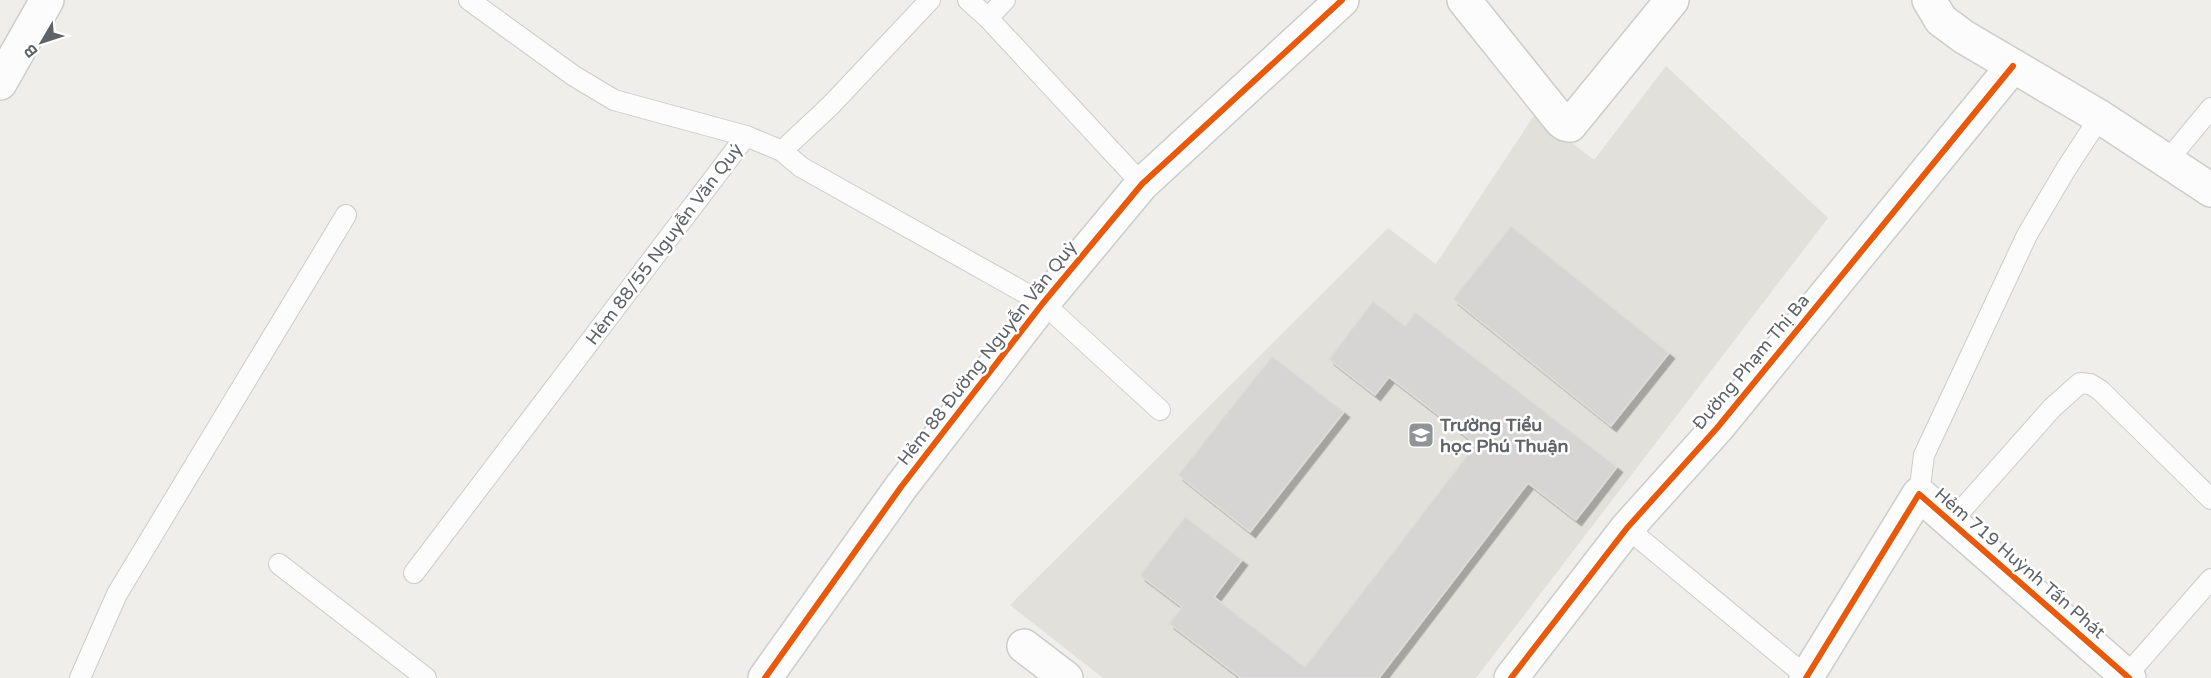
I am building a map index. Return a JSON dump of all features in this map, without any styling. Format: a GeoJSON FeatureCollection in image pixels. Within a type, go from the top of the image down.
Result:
{"type":"FeatureCollection","features":[{"type":"Feature","properties":{"kind":"street"},"geometry":{"type":"LineString","coordinates":[[0,83],[46,0]]}},
{"type":"Feature","properties":{"kind":"street","name":"Hẻm 88 Đường Nguyễn Văn Quỳ"},"geometry":{"type":"LineString","coordinates":[[765,678],[901,487],[1043,303],[1142,184],[1342,0]]}},
{"type":"Feature","properties":{"kind":"street"},"geometry":{"type":"LineString","coordinates":[[1464,0],[1561,121],[1570,125],[1672,0]]}},
{"type":"Feature","properties":{"kind":"street"},"geometry":{"type":"LineString","coordinates":[[1929,0],[1941,20],[1956,32],[2100,117],[2211,190]]}},
{"type":"Feature","properties":{"kind":"street","name":"Đường Phạm Thị Ba"},"geometry":{"type":"LineString","coordinates":[[1511,678],[1627,528],[1725,418],[2013,66]]}},
{"type":"Feature","properties":{"kind":"street","name":"Hẻm 719 Huỳnh Tấn Phát"},"geometry":{"type":"LineString","coordinates":[[1806,677],[1919,494],[2128,677]]}},
{"type":"Feature","properties":{"kind":"street"},"geometry":{"type":"LineString","coordinates":[[1024,646],[1066,678]]}},
{"type":"Feature","properties":{"kind":"lane","name":"Hẻm 88/55 Nguyễn Văn Quý"},"geometry":{"type":"LineString","coordinates":[[414,573],[746,136],[614,100],[574,76],[469,0]]}},
{"type":"Feature","properties":{"kind":"lane"},"geometry":{"type":"LineString","coordinates":[[782,151],[831,105],[930,0]]}},
{"type":"Feature","properties":{"kind":"lane"},"geometry":{"type":"LineString","coordinates":[[968,0],[988,18],[1142,184]]}},
{"type":"Feature","properties":{"kind":"lane"},"geometry":{"type":"LineString","coordinates":[[988,18],[1005,0]]}},
{"type":"Feature","properties":{"kind":"lane"},"geometry":{"type":"LineString","coordinates":[[2168,160],[2211,108]]}},
{"type":"Feature","properties":{"kind":"lane"},"geometry":{"type":"LineString","coordinates":[[1919,494],[1924,455],[2027,235],[2100,117]]}},
{"type":"Feature","properties":{"kind":"lane"},"geometry":{"type":"LineString","coordinates":[[746,136],[782,151],[801,166],[1043,303],[1160,410]]}},
{"type":"Feature","properties":{"kind":"lane"},"geometry":{"type":"LineString","coordinates":[[80,678],[117,594],[346,215]]}},
{"type":"Feature","properties":{"kind":"lane"},"geometry":{"type":"LineString","coordinates":[[1950,522],[2052,408],[2080,383],[2090,384],[2100,390],[2211,499]]}},
{"type":"Feature","properties":{"kind":"lane"},"geometry":{"type":"LineString","coordinates":[[1627,528],[1806,677]]}},
{"type":"Feature","properties":{"kind":"lane"},"geometry":{"type":"LineString","coordinates":[[279,564],[426,678]]}},
{"type":"Feature","properties":{"kind":"lane"},"geometry":{"type":"LineString","coordinates":[[2128,677],[2211,579]]}},
{"type":"Feature","properties":{"kind":"shaded area","name":"Trường Tiểu học Phú Thuận"},"geometry":{"type":"Polygon","coordinates":[[[1666,66],[1828,218],[1476,678],[1103,678],[1010,605],[1388,228],[1436,264],[1535,114],[1594,160],[1666,66]]]}},
{"type":"Feature","properties":{"kind":"building"},"geometry":{"type":"Polygon","coordinates":[[[1511,226],[1669,353],[1611,426],[1453,299],[1511,226]]]}},
{"type":"Feature","properties":{"kind":"building"},"geometry":{"type":"Polygon","coordinates":[[[1373,301],[1405,326],[1415,312],[1617,467],[1576,520],[1528,483],[1379,678],[1241,678],[1169,623],[1182,607],[1140,575],[1185,517],[1242,560],[1214,597],[1305,667],[1476,444],[1389,377],[1375,395],[1329,359],[1373,301]]]}},
{"type":"Feature","properties":{"kind":"building"},"geometry":{"type":"Polygon","coordinates":[[[1272,356],[1344,412],[1250,532],[1178,475],[1272,356]]]}},
{"type":"Feature","properties":{"kind":"cycle path"},"geometry":{"type":"LineString","coordinates":[[765,678],[901,487],[1043,303],[1142,184],[1342,0]]}},
{"type":"Feature","properties":{"kind":"cycle path"},"geometry":{"type":"LineString","coordinates":[[1511,678],[1627,528],[1717,428],[2013,66]]}},
{"type":"Feature","properties":{"kind":"cycle path"},"geometry":{"type":"LineString","coordinates":[[1806,678],[1919,494],[2129,678]]}},
{"type":"Feature","properties":{"kind":"place","name":"Trường Tiểu học Phú Thuận"},"geometry":{"type":"Point","coordinates":[1421,435]}}]}
